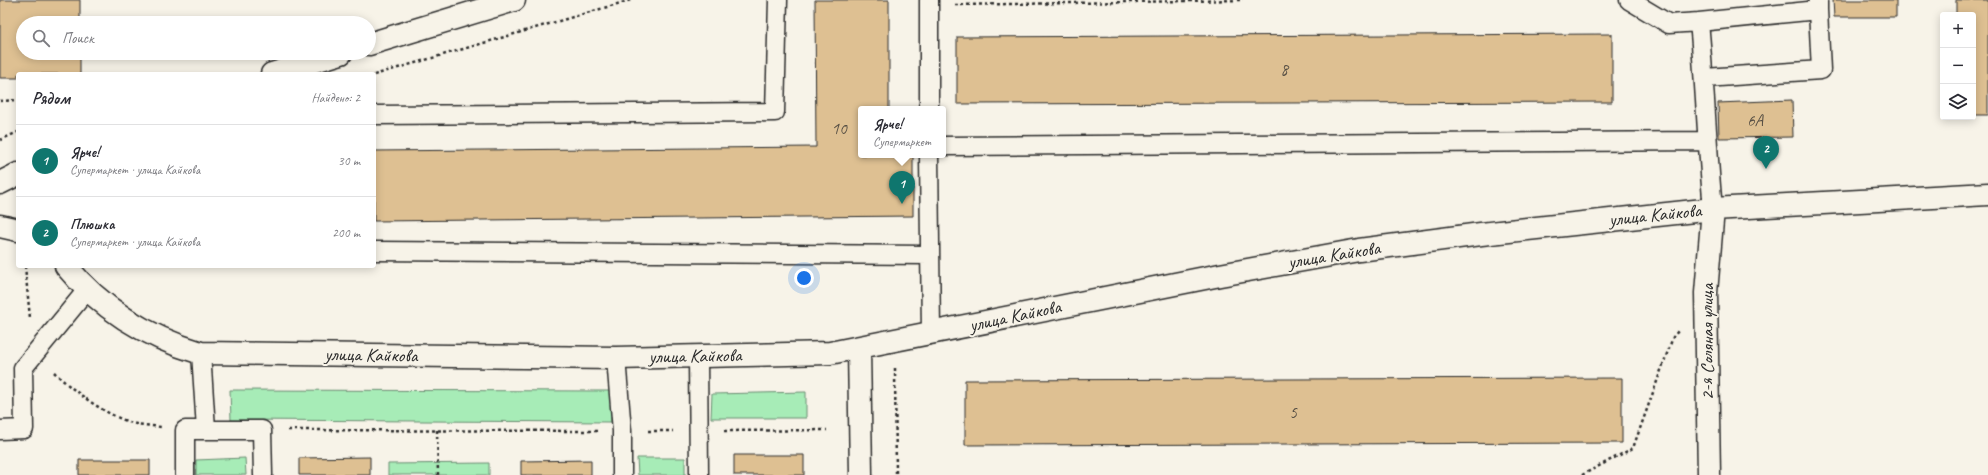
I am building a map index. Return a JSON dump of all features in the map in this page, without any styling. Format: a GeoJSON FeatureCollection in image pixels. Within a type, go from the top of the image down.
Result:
{"type":"FeatureCollection","features":[{"type":"Feature","properties":{"kind":"street"},"geometry":{"type":"LineString","coordinates":[[376,42],[514,0]]}},
{"type":"Feature","properties":{"kind":"street"},"geometry":{"type":"LineString","coordinates":[[279,72],[318,60]]}},
{"type":"Feature","properties":{"kind":"street"},"geometry":{"type":"LineString","coordinates":[[0,183],[16,175]]}},
{"type":"Feature","properties":{"kind":"street","name":"улица Кайкова"},"geometry":{"type":"LineString","coordinates":[[68,268],[104,305],[140,329],[173,344],[201,353],[616,358],[830,353],[1220,274],[1359,250],[1481,234],[1713,209],[1988,194]]}},
{"type":"Feature","properties":{"kind":"street","name":"2-я Соляная улица"},"geometry":{"type":"LineString","coordinates":[[1709,475],[1706,293],[1713,209]]}},
{"type":"Feature","properties":{"kind":"street"},"geometry":{"type":"LineString","coordinates":[[0,226],[16,230]]}},
{"type":"Feature","properties":{"kind":"street"},"geometry":{"type":"LineString","coordinates":[[859,348],[861,475]]}},
{"type":"Feature","properties":{"kind":"lane"},"geometry":{"type":"LineString","coordinates":[[376,116],[775,112],[778,0]]}},
{"type":"Feature","properties":{"kind":"lane"},"geometry":{"type":"LineString","coordinates":[[1629,0],[1668,24],[1699,22],[1818,5],[1821,70],[1705,78]]}},
{"type":"Feature","properties":{"kind":"lane"},"geometry":{"type":"LineString","coordinates":[[929,3],[929,106]]}},
{"type":"Feature","properties":{"kind":"lane"},"geometry":{"type":"LineString","coordinates":[[1699,22],[1705,78],[1706,141],[1713,209]]}},
{"type":"Feature","properties":{"kind":"lane"},"geometry":{"type":"LineString","coordinates":[[946,146],[1706,141]]}},
{"type":"Feature","properties":{"kind":"lane"},"geometry":{"type":"LineString","coordinates":[[929,158],[931,333]]}},
{"type":"Feature","properties":{"kind":"lane"},"geometry":{"type":"LineString","coordinates":[[376,251],[930,255]]}},
{"type":"Feature","properties":{"kind":"lane"},"geometry":{"type":"LineString","coordinates":[[0,430],[24,429],[23,368],[88,290]]}},
{"type":"Feature","properties":{"kind":"lane"},"geometry":{"type":"LineString","coordinates":[[201,353],[206,430]]}},
{"type":"Feature","properties":{"kind":"lane"},"geometry":{"type":"LineString","coordinates":[[698,357],[699,475]]}},
{"type":"Feature","properties":{"kind":"lane"},"geometry":{"type":"LineString","coordinates":[[616,358],[622,431],[622,475]]}},
{"type":"Feature","properties":{"kind":"lane"},"geometry":{"type":"LineString","coordinates":[[185,475],[185,430],[262,430],[263,475]]}},
{"type":"Feature","properties":{"kind":"path"},"geometry":{"type":"LineString","coordinates":[[376,74],[631,0]]}},
{"type":"Feature","properties":{"kind":"path"},"geometry":{"type":"LineString","coordinates":[[929,3],[1243,0]]}},
{"type":"Feature","properties":{"kind":"path"},"geometry":{"type":"LineString","coordinates":[[0,100],[16,100]]}},
{"type":"Feature","properties":{"kind":"path"},"geometry":{"type":"LineString","coordinates":[[0,140],[16,133]]}},
{"type":"Feature","properties":{"kind":"path"},"geometry":{"type":"LineString","coordinates":[[25,268],[34,353],[66,385],[103,410],[135,424],[185,430]]}},
{"type":"Feature","properties":{"kind":"path"},"geometry":{"type":"LineString","coordinates":[[1582,475],[1633,448],[1674,337],[1706,293]]}},
{"type":"Feature","properties":{"kind":"path"},"geometry":{"type":"LineString","coordinates":[[895,341],[896,475]]}},
{"type":"Feature","properties":{"kind":"path"},"geometry":{"type":"LineString","coordinates":[[262,430],[827,430]]}},
{"type":"Feature","properties":{"kind":"path"},"geometry":{"type":"LineString","coordinates":[[437,430],[438,475]]}},
{"type":"Feature","properties":{"kind":"green space"},"geometry":{"type":"Polygon","coordinates":[[[230,390],[611,391],[611,422],[231,420],[230,390]]]}},
{"type":"Feature","properties":{"kind":"green space"},"geometry":{"type":"Polygon","coordinates":[[[806,392],[806,418],[711,418],[712,394],[806,392]]]}},
{"type":"Feature","properties":{"kind":"green space"},"geometry":{"type":"Polygon","coordinates":[[[245,458],[246,475],[196,475],[196,460],[245,458]]]}},
{"type":"Feature","properties":{"kind":"green space"},"geometry":{"type":"Polygon","coordinates":[[[637,458],[685,458],[685,475],[638,475],[637,458]]]}},
{"type":"Feature","properties":{"kind":"green space"},"geometry":{"type":"Polygon","coordinates":[[[489,463],[489,475],[388,475],[388,464],[489,463]]]}},
{"type":"Feature","properties":{"kind":"building"},"geometry":{"type":"Polygon","coordinates":[[[0,0],[80,0],[80,16],[16,16],[16,60],[80,60],[80,72],[16,72],[16,78],[0,78],[0,0]]]}},
{"type":"Feature","properties":{"kind":"building"},"geometry":{"type":"Polygon","coordinates":[[[815,0],[889,0],[889,106],[858,106],[858,158],[913,158],[913,216],[376,221],[376,151],[816,147],[815,0]]]}},
{"type":"Feature","properties":{"kind":"building"},"geometry":{"type":"Polygon","coordinates":[[[1833,0],[1896,0],[1896,17],[1834,17],[1833,0]]]}},
{"type":"Feature","properties":{"kind":"building"},"geometry":{"type":"Polygon","coordinates":[[[1956,0],[1988,0],[1988,115],[1976,115],[1976,12],[1956,12],[1956,0]]]}},
{"type":"Feature","properties":{"kind":"building"},"geometry":{"type":"Polygon","coordinates":[[[1612,34],[1612,102],[957,104],[957,37],[1612,34]]]}},
{"type":"Feature","properties":{"kind":"building"},"geometry":{"type":"Polygon","coordinates":[[[1792,100],[1793,137],[1719,138],[1718,103],[1792,100]]]}},
{"type":"Feature","properties":{"kind":"building"},"geometry":{"type":"Polygon","coordinates":[[[1622,378],[1622,443],[965,445],[965,380],[1622,378]]]}},
{"type":"Feature","properties":{"kind":"building"},"geometry":{"type":"Polygon","coordinates":[[[734,455],[804,455],[804,475],[734,475],[734,455]]]}},
{"type":"Feature","properties":{"kind":"building"},"geometry":{"type":"Polygon","coordinates":[[[370,457],[370,475],[299,475],[299,458],[370,457]]]}},
{"type":"Feature","properties":{"kind":"building"},"geometry":{"type":"Polygon","coordinates":[[[79,460],[150,460],[150,475],[79,475],[79,460]]]}},
{"type":"Feature","properties":{"kind":"building"},"geometry":{"type":"Polygon","coordinates":[[[591,460],[591,475],[521,475],[521,461],[591,460]]]}},
{"type":"Feature","properties":{"kind":"place","name":"Плюшка"},"geometry":{"type":"Point","coordinates":[1766,169]}},
{"type":"Feature","properties":{"kind":"place","name":"Ярче!"},"geometry":{"type":"Point","coordinates":[902,204]}}]}
